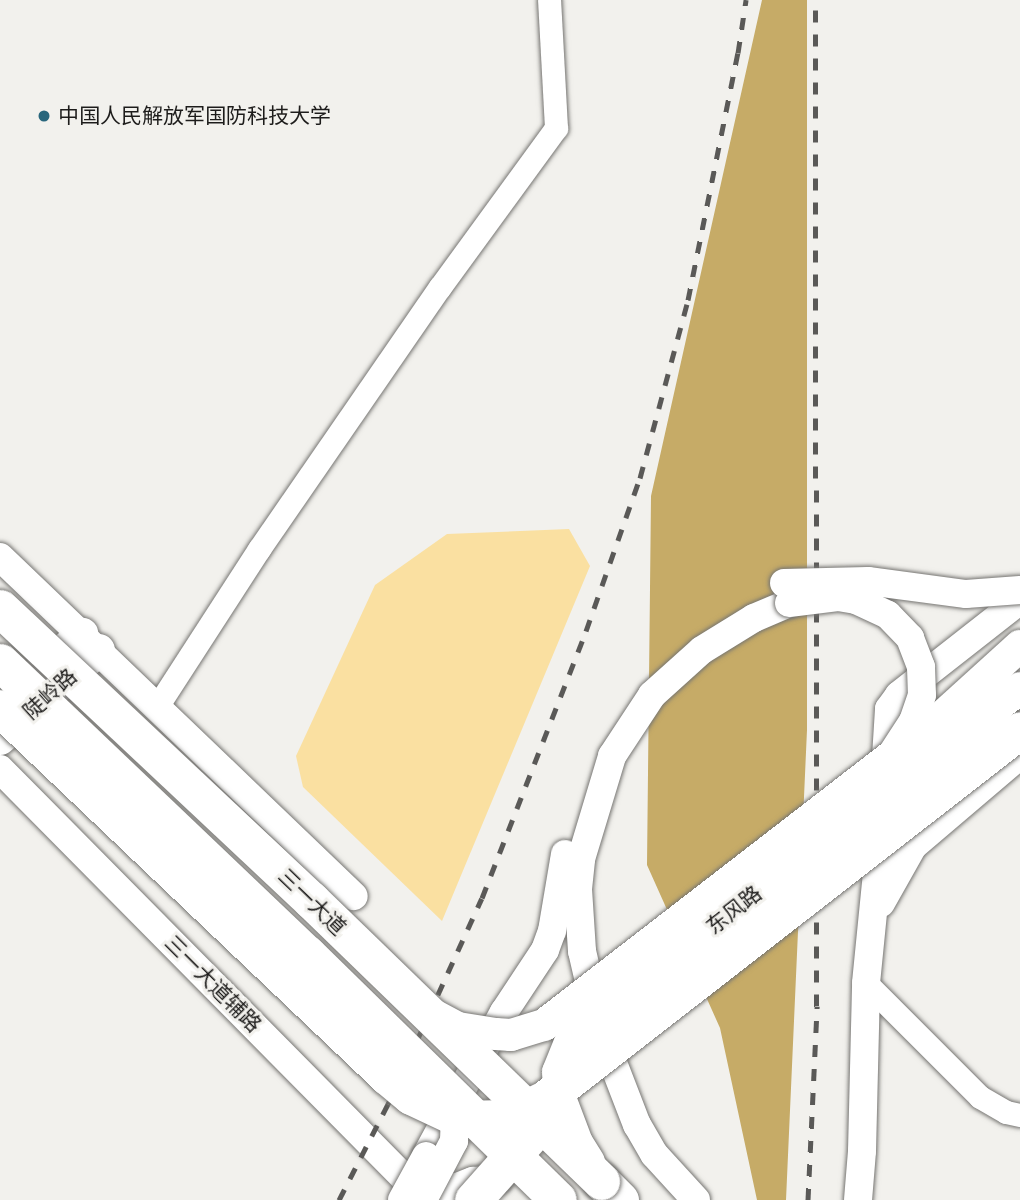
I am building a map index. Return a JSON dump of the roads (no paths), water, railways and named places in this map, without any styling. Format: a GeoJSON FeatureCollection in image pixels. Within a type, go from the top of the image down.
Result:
{"type":"FeatureCollection","features":[{"type":"Feature","properties":{"kind":"highway","name":"三一大道"},"geometry":{"type":"LineString","coordinates":[[0,608],[610,1190]]}},
{"type":"Feature","properties":{"kind":"highway","name":"三一大道"},"geometry":{"type":"LineString","coordinates":[[0,662],[436,1081],[555,1200]]}},
{"type":"Feature","properties":{"kind":"highway"},"geometry":{"type":"LineString","coordinates":[[0,708],[387,1076],[430,1107],[460,1119],[506,1118],[545,1098],[646,1023],[1020,730]]}},
{"type":"Feature","properties":{"kind":"highway"},"geometry":{"type":"LineString","coordinates":[[473,1200],[533,1132],[646,1023]]}},
{"type":"Feature","properties":{"kind":"main road","name":"陡岭路"},"geometry":{"type":"LineString","coordinates":[[0,708],[91,642]]}},
{"type":"Feature","properties":{"kind":"main road","name":"陡岭路"},"geometry":{"type":"LineString","coordinates":[[0,738],[91,642]]}},
{"type":"Feature","properties":{"kind":"main road"},"geometry":{"type":"LineString","coordinates":[[417,1003],[443,1021],[476,1032],[511,1035],[544,1025],[935,723],[1020,646]]}},
{"type":"Feature","properties":{"kind":"main road","name":"东风路"},"geometry":{"type":"LineString","coordinates":[[610,1190],[577,1143],[559,1095],[558,1072],[570,1043],[1020,688]]}},
{"type":"Feature","properties":{"kind":"street"},"geometry":{"type":"LineString","coordinates":[[158,705],[258,549],[440,287],[556,128],[549,0]]}},
{"type":"Feature","properties":{"kind":"street"},"geometry":{"type":"LineString","coordinates":[[0,557],[158,705],[354,896]]}},
{"type":"Feature","properties":{"kind":"street"},"geometry":{"type":"LineString","coordinates":[[401,1200],[504,1012],[545,950],[579,797],[610,724],[623,705],[685,644],[715,622],[786,593],[868,581],[966,594],[1020,590]]}},
{"type":"Feature","properties":{"kind":"street"},"geometry":{"type":"LineString","coordinates":[[696,1200],[654,1154],[637,1125],[600,1029],[582,951],[579,889],[581,859],[612,756],[652,695],[702,650],[754,618],[786,593],[856,600],[888,615],[910,638],[921,667],[922,695],[913,721],[887,760]]}},
{"type":"Feature","properties":{"kind":"street"},"geometry":{"type":"LineString","coordinates":[[858,1200],[862,1151],[866,983],[878,878],[889,709],[899,695],[1020,600]]}},
{"type":"Feature","properties":{"kind":"street"},"geometry":{"type":"LineString","coordinates":[[871,929],[883,899],[913,846],[1020,754]]}},
{"type":"Feature","properties":{"kind":"street","name":"三一大道辅路"},"geometry":{"type":"LineString","coordinates":[[0,769],[424,1200]]}},
{"type":"Feature","properties":{"kind":"street"},"geometry":{"type":"LineString","coordinates":[[560,885],[565,953],[597,1065],[628,1134],[644,1160],[679,1200]]}},
{"type":"Feature","properties":{"kind":"street"},"geometry":{"type":"LineString","coordinates":[[866,983],[980,1097],[1006,1112],[1020,1115]]}},
{"type":"Feature","properties":{"kind":"street"},"geometry":{"type":"LineString","coordinates":[[424,1200],[454,1141],[455,1111],[436,1081]]}},
{"type":"Feature","properties":{"kind":"street"},"geometry":{"type":"LineString","coordinates":[[441,1200],[457,1187],[485,1178],[504,1179],[555,1200]]}},
{"type":"Feature","properties":{"kind":"railway"},"geometry":{"type":"LineString","coordinates":[[339,1200],[388,1104],[482,898],[586,631],[640,478],[688,300],[738,53],[746,0]]}},
{"type":"Feature","properties":{"kind":"railway"},"geometry":{"type":"LineString","coordinates":[[808,1200],[817,1006],[815,0]]}},
{"type":"Feature","properties":{"kind":"place","name":"中国人民解放军国防科技大学"},"geometry":{"type":"Point","coordinates":[44,116]}}]}
